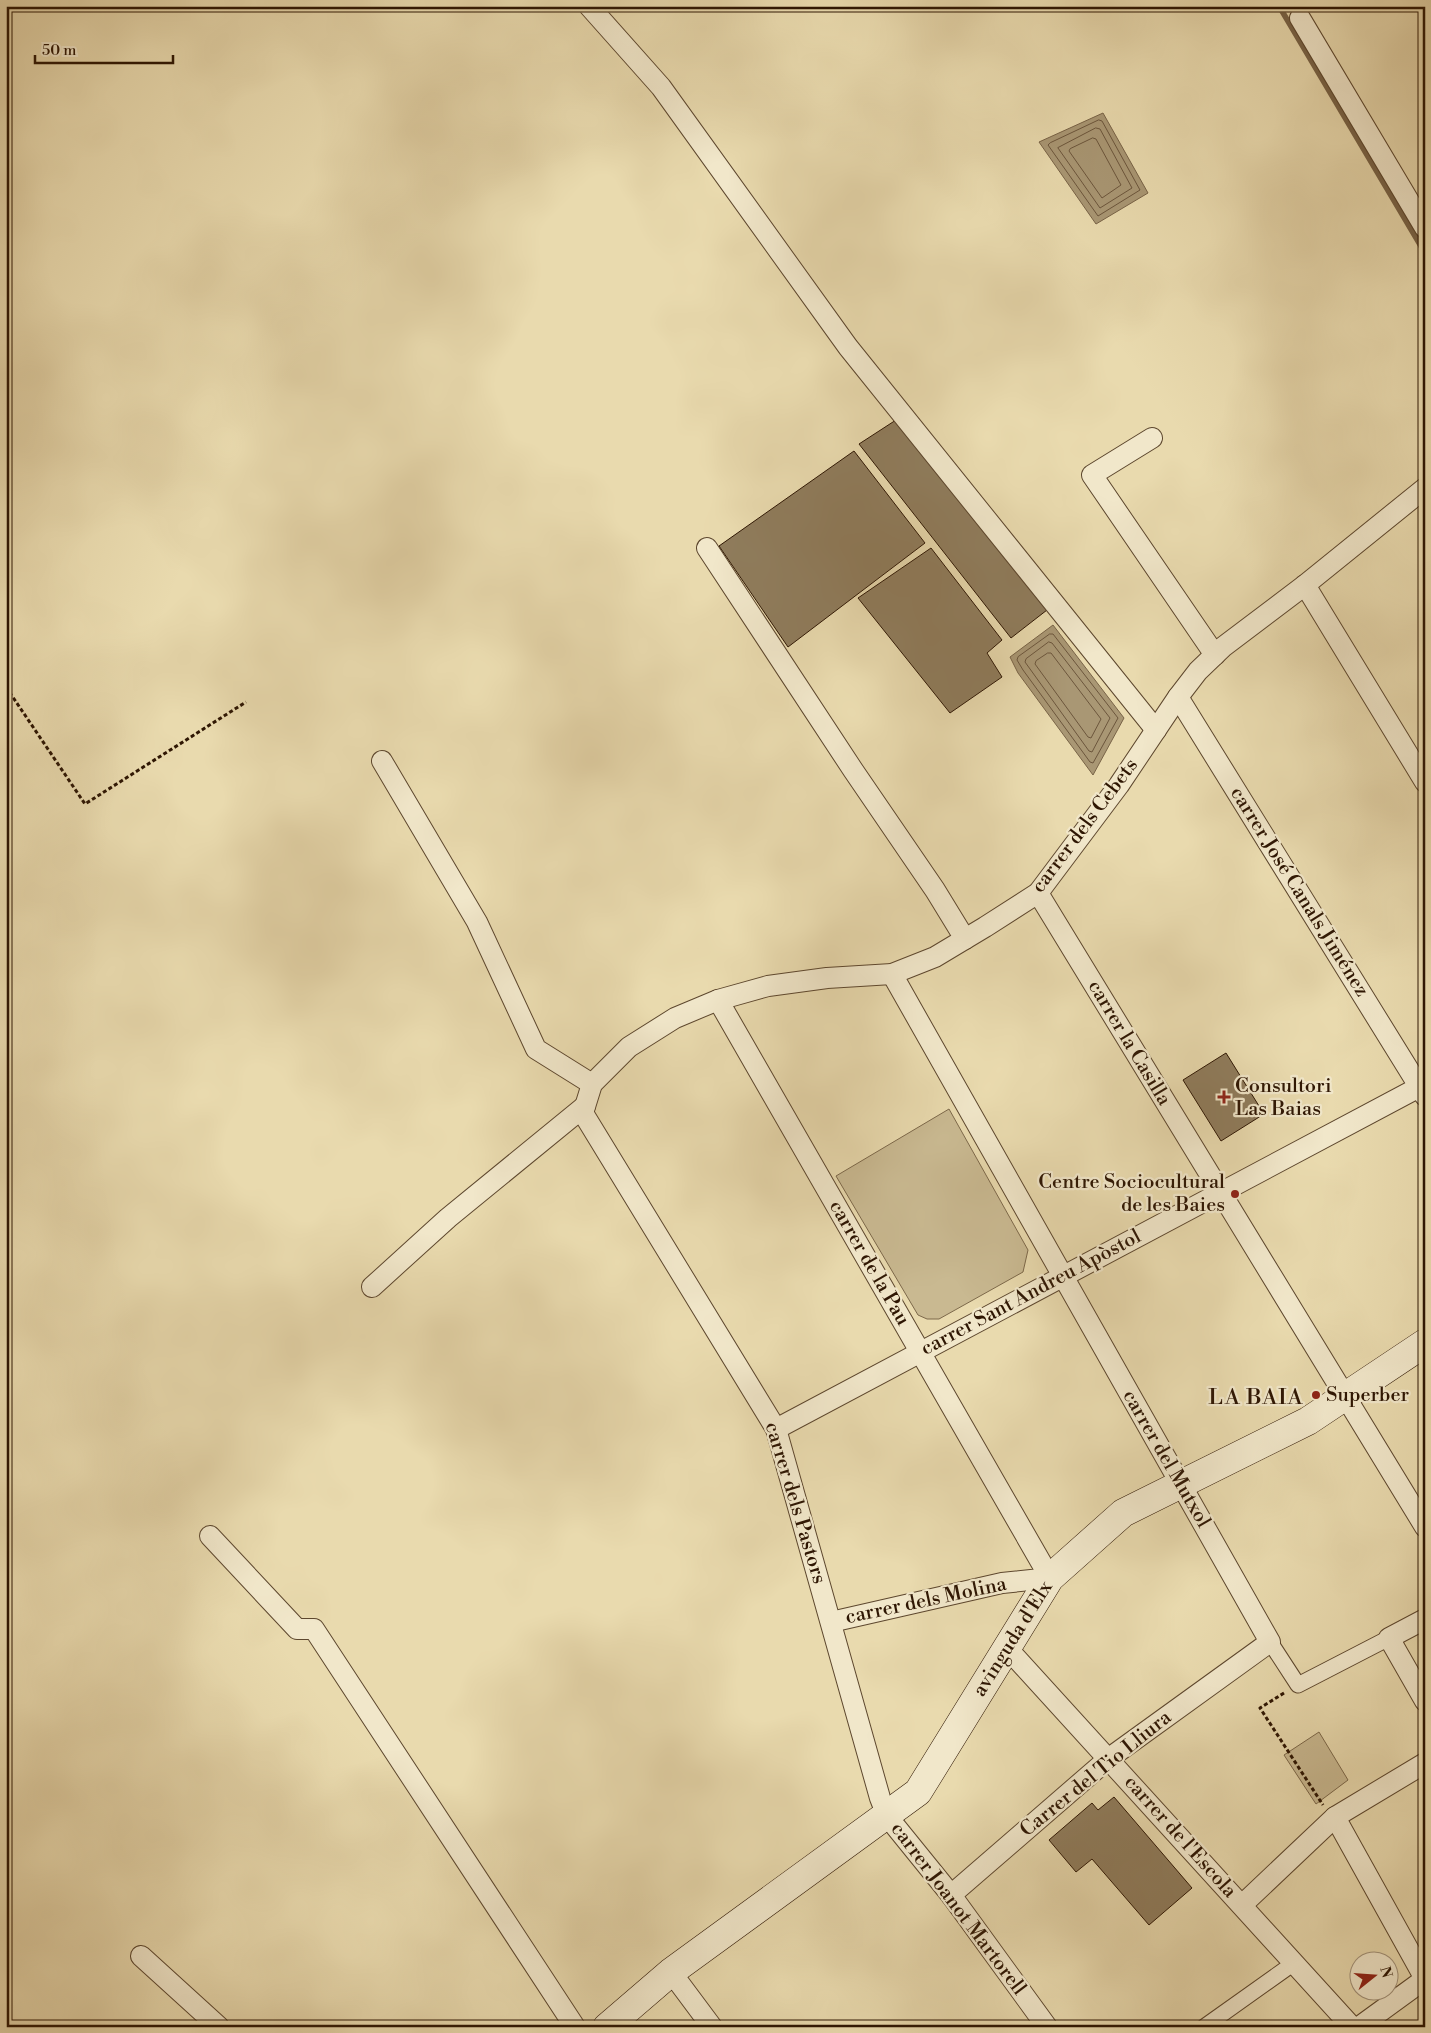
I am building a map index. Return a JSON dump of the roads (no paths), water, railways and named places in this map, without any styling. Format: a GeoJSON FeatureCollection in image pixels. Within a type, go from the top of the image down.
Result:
{"type":"FeatureCollection","features":[{"type":"Feature","properties":{"kind":"main road","name":"avinguda d'Elx"},"geometry":{"type":"LineString","coordinates":[[608,2027],[672,1972],[918,1792],[1050,1578],[1123,1513],[1308,1421],[1425,1343]]}},
{"type":"Feature","properties":{"kind":"street"},"geometry":{"type":"LineString","coordinates":[[589,6],[661,87],[848,347],[1156,730]]}},
{"type":"Feature","properties":{"kind":"street"},"geometry":{"type":"LineString","coordinates":[[1300,18],[1425,228]]}},
{"type":"Feature","properties":{"kind":"street"},"geometry":{"type":"LineString","coordinates":[[1152,438],[1092,475],[1215,655]]}},
{"type":"Feature","properties":{"kind":"street","name":"carrer dels Cebets"},"geometry":{"type":"LineString","coordinates":[[584,1110],[592,1084],[628,1047],[675,1018],[718,1000],[768,986],[827,978],[892,974],[934,957],[965,940],[1038,893],[1119,785],[1178,697],[1198,671],[1215,655],[1425,488]]}},
{"type":"Feature","properties":{"kind":"street"},"geometry":{"type":"LineString","coordinates":[[707,548],[934,890],[965,940]]}},
{"type":"Feature","properties":{"kind":"street"},"geometry":{"type":"LineString","coordinates":[[1305,585],[1425,782]]}},
{"type":"Feature","properties":{"kind":"street","name":"carrer José Canals Jiménez"},"geometry":{"type":"LineString","coordinates":[[1178,697],[1423,1089]]}},
{"type":"Feature","properties":{"kind":"street"},"geometry":{"type":"LineString","coordinates":[[382,761],[477,922],[536,1049],[592,1084]]}},
{"type":"Feature","properties":{"kind":"street","name":"carrer la Casilla"},"geometry":{"type":"LineString","coordinates":[[1038,893],[1425,1527]]}},
{"type":"Feature","properties":{"kind":"street","name":"carrer del Mutxol"},"geometry":{"type":"LineString","coordinates":[[892,974],[1270,1642]]}},
{"type":"Feature","properties":{"kind":"street","name":"carrer de la Pau"},"geometry":{"type":"LineString","coordinates":[[718,1000],[1050,1578]]}},
{"type":"Feature","properties":{"kind":"street","name":"carrer Sant Andreu Apòstol"},"geometry":{"type":"LineString","coordinates":[[776,1428],[1220,1193],[1423,1089]]}},
{"type":"Feature","properties":{"kind":"street"},"geometry":{"type":"LineString","coordinates":[[372,1287],[448,1218],[584,1110]]}},
{"type":"Feature","properties":{"kind":"street","name":"carrer dels Pastors"},"geometry":{"type":"LineString","coordinates":[[584,1110],[776,1428],[880,1798],[887,1816]]}},
{"type":"Feature","properties":{"kind":"street"},"geometry":{"type":"LineString","coordinates":[[210,1536],[297,1629],[314,1629],[575,2027]]}},
{"type":"Feature","properties":{"kind":"street","name":"carrer dels Molina"},"geometry":{"type":"LineString","coordinates":[[831,1622],[1002,1583],[1050,1578]]}},
{"type":"Feature","properties":{"kind":"street"},"geometry":{"type":"LineString","coordinates":[[1270,1642],[1300,1684],[1425,1619]]}},
{"type":"Feature","properties":{"kind":"street"},"geometry":{"type":"LineString","coordinates":[[1389,1638],[1425,1701]]}},
{"type":"Feature","properties":{"kind":"street","name":"Carrer del Tio Lliura"},"geometry":{"type":"LineString","coordinates":[[951,1895],[1108,1759],[1270,1642]]}},
{"type":"Feature","properties":{"kind":"street","name":"carrer de l'Escola"},"geometry":{"type":"LineString","coordinates":[[1007,1648],[1352,2027]]}},
{"type":"Feature","properties":{"kind":"street"},"geometry":{"type":"LineString","coordinates":[[1242,1905],[1342,1812],[1425,1763]]}},
{"type":"Feature","properties":{"kind":"street"},"geometry":{"type":"LineString","coordinates":[[1342,1812],[1425,1979],[1359,2027]]}},
{"type":"Feature","properties":{"kind":"street","name":"carrer Joanot Martorell"},"geometry":{"type":"LineString","coordinates":[[887,1816],[951,1895],[1047,2027]]}},
{"type":"Feature","properties":{"kind":"street"},"geometry":{"type":"LineString","coordinates":[[141,1956],[219,2027]]}},
{"type":"Feature","properties":{"kind":"street"},"geometry":{"type":"LineString","coordinates":[[1204,2027],[1294,1963]]}},
{"type":"Feature","properties":{"kind":"street"},"geometry":{"type":"LineString","coordinates":[[672,1972],[712,2027]]}},
{"type":"Feature","properties":{"kind":"water"},"geometry":{"type":"Polygon","coordinates":[[[1103,113],[1148,193],[1096,224],[1039,142],[1103,113]]]}},
{"type":"Feature","properties":{"kind":"water"},"geometry":{"type":"Polygon","coordinates":[[[1053,625],[1124,718],[1093,775],[1018,673],[1010,657],[1053,625]]]}},
{"type":"Feature","properties":{"kind":"waterway"},"geometry":{"type":"LineString","coordinates":[[1279,6],[1425,253]]}},
{"type":"Feature","properties":{"kind":"place","name":"Consultori Las Baias"},"geometry":{"type":"Point","coordinates":[1224,1097]}},
{"type":"Feature","properties":{"kind":"place","name":"Centre Sociocultural de les Baies"},"geometry":{"type":"Point","coordinates":[1235,1194]}},
{"type":"Feature","properties":{"kind":"place","name":"Superber"},"geometry":{"type":"Point","coordinates":[1316,1395]}},
{"type":"Feature","properties":{"kind":"district","name":"LA BAIA"},"geometry":{"type":"Point","coordinates":[1256,1397]}}]}
